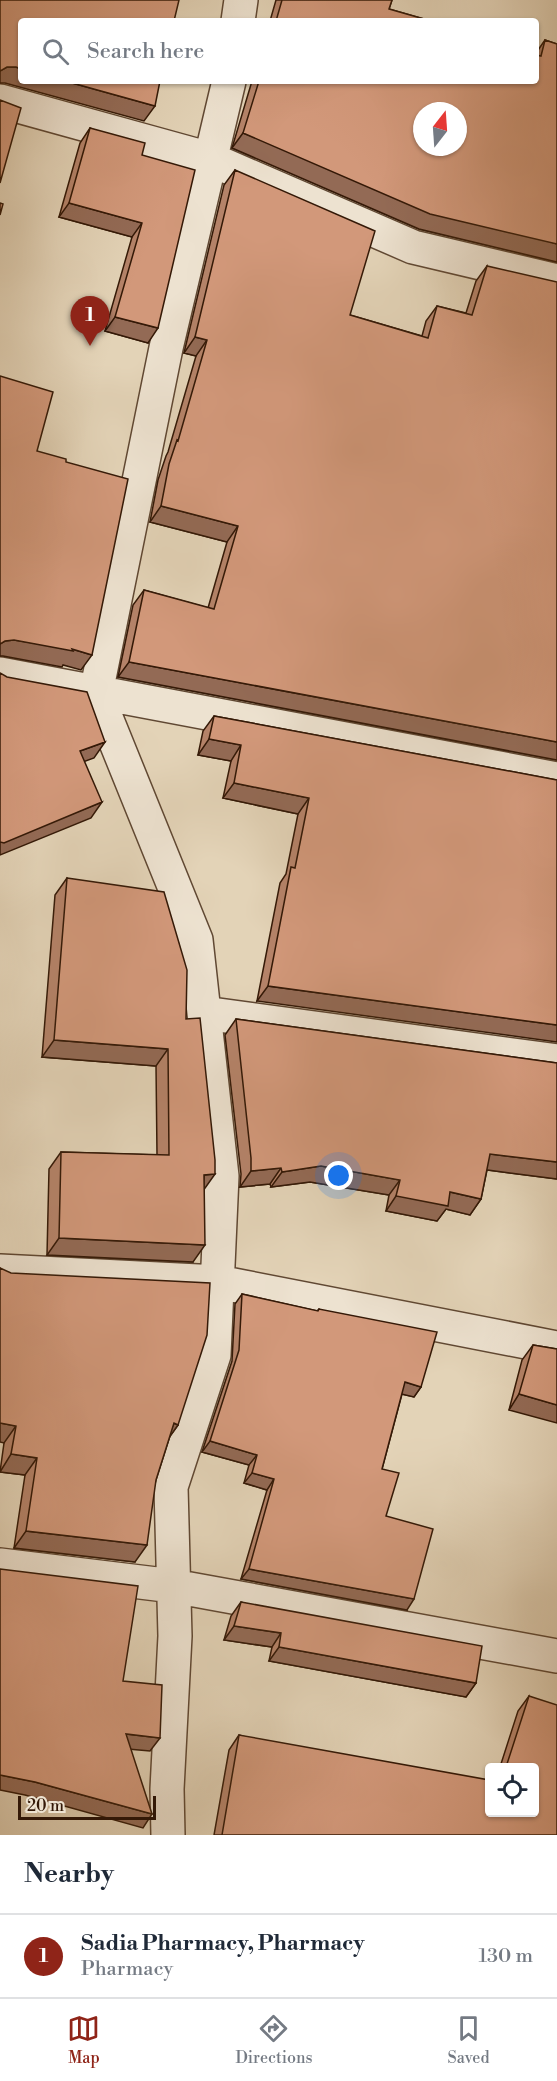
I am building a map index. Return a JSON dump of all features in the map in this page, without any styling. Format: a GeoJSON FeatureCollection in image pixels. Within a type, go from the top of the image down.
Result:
{"type":"FeatureCollection","features":[{"type":"Feature","properties":{"kind":"street"},"geometry":{"type":"LineString","coordinates":[[238,18],[241,0]]}},
{"type":"Feature","properties":{"kind":"street"},"geometry":{"type":"LineString","coordinates":[[168,1835],[167,1789],[175,1636],[171,1487],[214,1355],[222,1176],[196,940],[96,693],[166,348],[228,84]]}},
{"type":"Feature","properties":{"kind":"street"},"geometry":{"type":"LineString","coordinates":[[0,101],[210,159],[412,247],[557,281]]}},
{"type":"Feature","properties":{"kind":"street"},"geometry":{"type":"LineString","coordinates":[[0,674],[557,779]]}},
{"type":"Feature","properties":{"kind":"street"},"geometry":{"type":"LineString","coordinates":[[204,1012],[557,1061]]}},
{"type":"Feature","properties":{"kind":"street"},"geometry":{"type":"LineString","coordinates":[[0,1271],[218,1282],[557,1348]]}},
{"type":"Feature","properties":{"kind":"street"},"geometry":{"type":"LineString","coordinates":[[0,1565],[173,1586],[557,1656]]}},
{"type":"Feature","properties":{"kind":"building"},"geometry":{"type":"Polygon","coordinates":[[[0,0],[179,0],[175,18],[18,18],[18,68],[7,67],[0,71],[0,0]]]}},
{"type":"Feature","properties":{"kind":"building"},"geometry":{"type":"Polygon","coordinates":[[[282,0],[392,0],[389,9],[420,18],[277,18],[282,0]]]}},
{"type":"Feature","properties":{"kind":"building"},"geometry":{"type":"Polygon","coordinates":[[[545,40],[557,44],[557,244],[430,214],[243,133],[258,84],[539,84],[539,56],[541,56],[545,40]]]}},
{"type":"Feature","properties":{"kind":"building"},"geometry":{"type":"Polygon","coordinates":[[[76,84],[159,84],[155,106],[76,84]]]}},
{"type":"Feature","properties":{"kind":"building"},"geometry":{"type":"Polygon","coordinates":[[[0,100],[21,108],[0,183],[0,100]]]}},
{"type":"Feature","properties":{"kind":"building"},"geometry":{"type":"Polygon","coordinates":[[[90,128],[145,143],[142,155],[195,170],[158,328],[115,317],[142,223],[69,203],[90,128]]]}},
{"type":"Feature","properties":{"kind":"building"},"geometry":{"type":"Polygon","coordinates":[[[235,170],[375,231],[350,315],[428,338],[437,306],[472,315],[487,266],[557,282],[557,742],[129,662],[144,590],[214,609],[238,526],[161,506],[169,464],[178,441],[207,340],[195,337],[235,170]]]}},
{"type":"Feature","properties":{"kind":"building"},"geometry":{"type":"Polygon","coordinates":[[[0,376],[53,392],[37,451],[66,459],[66,462],[128,479],[92,655],[72,649],[73,651],[14,640],[0,644],[0,376]]]}},
{"type":"Feature","properties":{"kind":"building"},"geometry":{"type":"Polygon","coordinates":[[[0,673],[7,677],[87,692],[105,742],[80,751],[102,802],[4,843],[0,842],[0,673]]]}},
{"type":"Feature","properties":{"kind":"building"},"geometry":{"type":"Polygon","coordinates":[[[214,716],[557,780],[557,1025],[268,986],[291,867],[295,868],[309,798],[234,783],[241,745],[209,739],[214,716]]]}},
{"type":"Feature","properties":{"kind":"building"},"geometry":{"type":"Polygon","coordinates":[[[67,878],[164,892],[187,970],[186,1019],[200,1018],[215,1160],[215,1174],[204,1175],[205,1245],[59,1238],[61,1152],[169,1155],[168,1049],[54,1040],[67,878]]]}},
{"type":"Feature","properties":{"kind":"building"},"geometry":{"type":"Polygon","coordinates":[[[236,1019],[557,1063],[557,1162],[490,1154],[481,1199],[450,1192],[448,1206],[396,1196],[400,1180],[321,1166],[282,1172],[281,1168],[251,1171],[236,1019]]]}},
{"type":"Feature","properties":{"kind":"building"},"geometry":{"type":"Polygon","coordinates":[[[0,1268],[11,1273],[210,1283],[207,1335],[178,1425],[174,1423],[156,1480],[147,1545],[26,1531],[37,1458],[11,1454],[16,1426],[0,1423],[0,1268]]]}},
{"type":"Feature","properties":{"kind":"building"},"geometry":{"type":"Polygon","coordinates":[[[242,1294],[318,1311],[319,1309],[437,1332],[421,1387],[405,1382],[382,1469],[399,1473],[386,1516],[433,1529],[414,1599],[249,1569],[274,1479],[252,1473],[257,1455],[210,1441],[239,1350],[242,1294]]]}},
{"type":"Feature","properties":{"kind":"building"},"geometry":{"type":"Polygon","coordinates":[[[533,1345],[557,1349],[557,1405],[519,1394],[533,1345]]]}},
{"type":"Feature","properties":{"kind":"building"},"geometry":{"type":"Polygon","coordinates":[[[0,1569],[138,1586],[123,1681],[162,1685],[160,1738],[126,1734],[152,1814],[35,1782],[0,1775],[0,1569]]]}},
{"type":"Feature","properties":{"kind":"building"},"geometry":{"type":"Polygon","coordinates":[[[241,1602],[482,1646],[476,1683],[279,1647],[281,1633],[234,1626],[241,1602]]]}},
{"type":"Feature","properties":{"kind":"building"},"geometry":{"type":"Polygon","coordinates":[[[529,1696],[557,1705],[557,1835],[222,1835],[239,1735],[485,1779],[485,1817],[539,1817],[539,1763],[507,1763],[529,1696]]]}},
{"type":"Feature","properties":{"kind":"place","name":"Sadia Pharmacy, Pharmacy"},"geometry":{"type":"Point","coordinates":[90,346]}}]}
